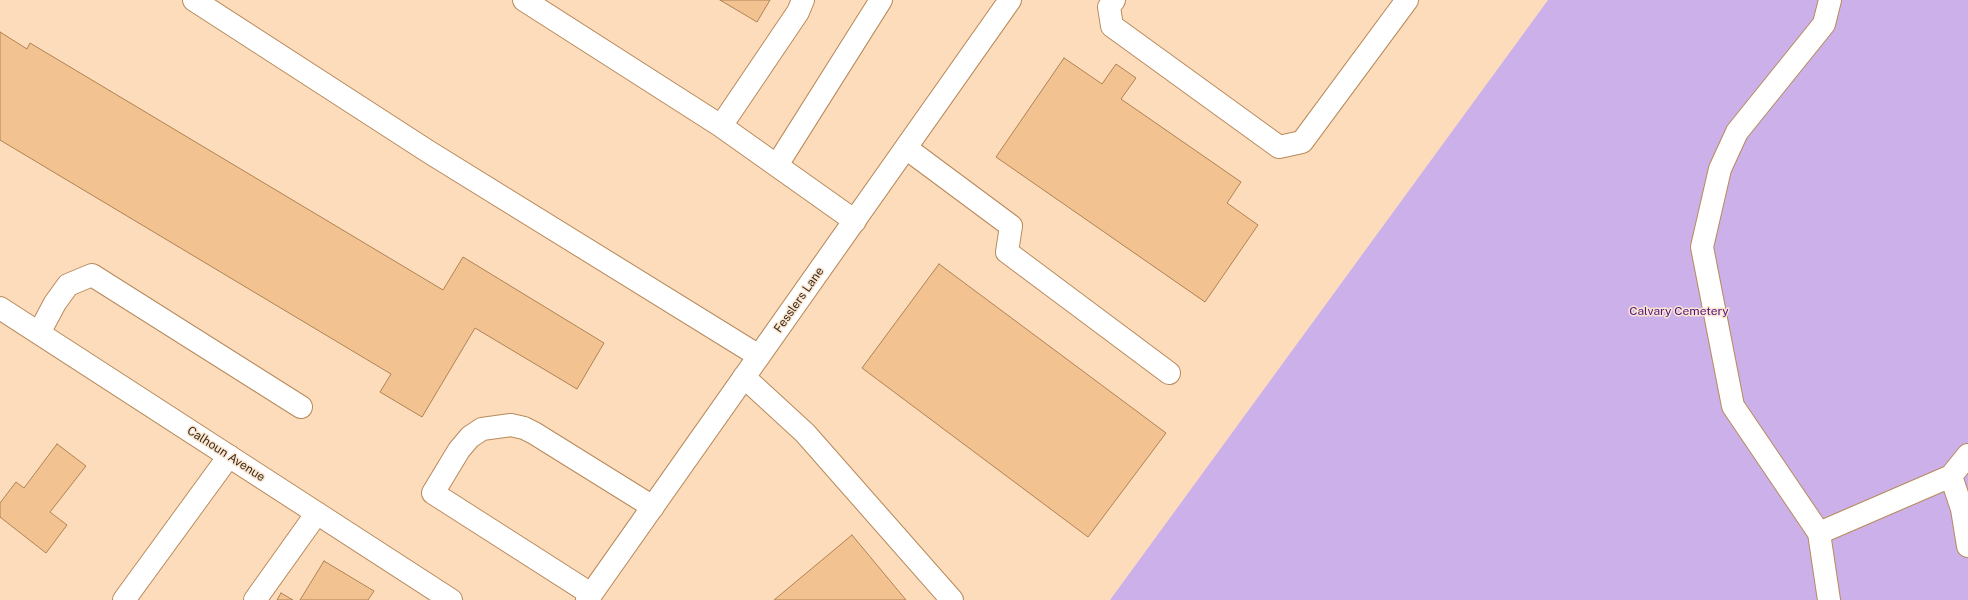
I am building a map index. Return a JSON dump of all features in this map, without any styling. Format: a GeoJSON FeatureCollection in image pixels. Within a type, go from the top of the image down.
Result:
{"type":"FeatureCollection","features":[{"type":"Feature","properties":{"kind":"main road"},"geometry":{"type":"LineString","coordinates":[[194,0],[429,152],[759,356]]}},
{"type":"Feature","properties":{"kind":"main road"},"geometry":{"type":"LineString","coordinates":[[524,0],[721,126],[855,221]]}},
{"type":"Feature","properties":{"kind":"main road"},"geometry":{"type":"LineString","coordinates":[[721,126],[798,12],[803,0]]}},
{"type":"Feature","properties":{"kind":"main road"},"geometry":{"type":"LineString","coordinates":[[777,165],[880,0]]}},
{"type":"Feature","properties":{"kind":"main road","name":"Fesslers Lane"},"geometry":{"type":"LineString","coordinates":[[589,597],[1010,0]]}},
{"type":"Feature","properties":{"kind":"main road"},"geometry":{"type":"LineString","coordinates":[[1114,0],[1109,7],[1112,26],[1278,147],[1302,142],[1407,0]]}},
{"type":"Feature","properties":{"kind":"main road"},"geometry":{"type":"LineString","coordinates":[[1829,600],[1819,533],[1733,406],[1702,247],[1720,169],[1738,132],[1824,24],[1830,0]]}},
{"type":"Feature","properties":{"kind":"main road"},"geometry":{"type":"LineString","coordinates":[[906,148],[1011,226],[1007,252],[1169,373]]}},
{"type":"Feature","properties":{"kind":"main road"},"geometry":{"type":"LineString","coordinates":[[38,333],[55,303],[68,285],[92,275],[301,407]]}},
{"type":"Feature","properties":{"kind":"main road","name":"Calhoun Avenue"},"geometry":{"type":"LineString","coordinates":[[0,308],[451,600]]}},
{"type":"Feature","properties":{"kind":"main road"},"geometry":{"type":"LineString","coordinates":[[744,377],[805,433],[952,600]]}},
{"type":"Feature","properties":{"kind":"main road"},"geometry":{"type":"LineString","coordinates":[[589,597],[433,493],[459,450],[470,437],[482,429],[511,426],[524,428],[653,507]]}},
{"type":"Feature","properties":{"kind":"main road"},"geometry":{"type":"LineString","coordinates":[[1819,533],[1951,476],[1968,455]]}},
{"type":"Feature","properties":{"kind":"main road"},"geometry":{"type":"LineString","coordinates":[[124,600],[230,456]]}},
{"type":"Feature","properties":{"kind":"main road"},"geometry":{"type":"LineString","coordinates":[[1951,476],[1962,509],[1968,546]]}},
{"type":"Feature","properties":{"kind":"main road"},"geometry":{"type":"LineString","coordinates":[[255,600],[317,513]]}},
{"type":"Feature","properties":{"kind":"shaded area"},"geometry":{"type":"Polygon","coordinates":[[[0,0],[1548,0],[1110,600],[0,600],[0,0]]]}},
{"type":"Feature","properties":{"kind":"green space","name":"Calvary Cemetery"},"geometry":{"type":"Polygon","coordinates":[[[1548,0],[1968,0],[1968,600],[1110,600],[1548,0]]]}},
{"type":"Feature","properties":{"kind":"building"},"geometry":{"type":"Polygon","coordinates":[[[720,0],[770,0],[757,22],[720,0]]]}},
{"type":"Feature","properties":{"kind":"building"},"geometry":{"type":"Polygon","coordinates":[[[0,32],[27,49],[30,43],[443,290],[463,257],[604,343],[577,389],[475,328],[422,417],[380,392],[391,374],[0,140],[0,32]]]}},
{"type":"Feature","properties":{"kind":"building"},"geometry":{"type":"Polygon","coordinates":[[[1064,58],[1102,84],[1116,64],[1136,78],[1121,99],[1241,182],[1227,203],[1258,225],[1205,302],[996,157],[1064,58]]]}},
{"type":"Feature","properties":{"kind":"building"},"geometry":{"type":"Polygon","coordinates":[[[939,264],[1166,433],[1088,537],[862,368],[939,264]]]}},
{"type":"Feature","properties":{"kind":"building"},"geometry":{"type":"Polygon","coordinates":[[[57,444],[86,466],[50,512],[67,525],[46,553],[0,517],[0,503],[16,482],[24,488],[57,444]]]}},
{"type":"Feature","properties":{"kind":"building"},"geometry":{"type":"Polygon","coordinates":[[[852,535],[906,600],[774,600],[852,535]]]}},
{"type":"Feature","properties":{"kind":"building"},"geometry":{"type":"Polygon","coordinates":[[[324,561],[374,591],[368,600],[300,600],[324,561]]]}},
{"type":"Feature","properties":{"kind":"building"},"geometry":{"type":"Polygon","coordinates":[[[281,593],[293,600],[277,600],[281,593]]]}}]}
